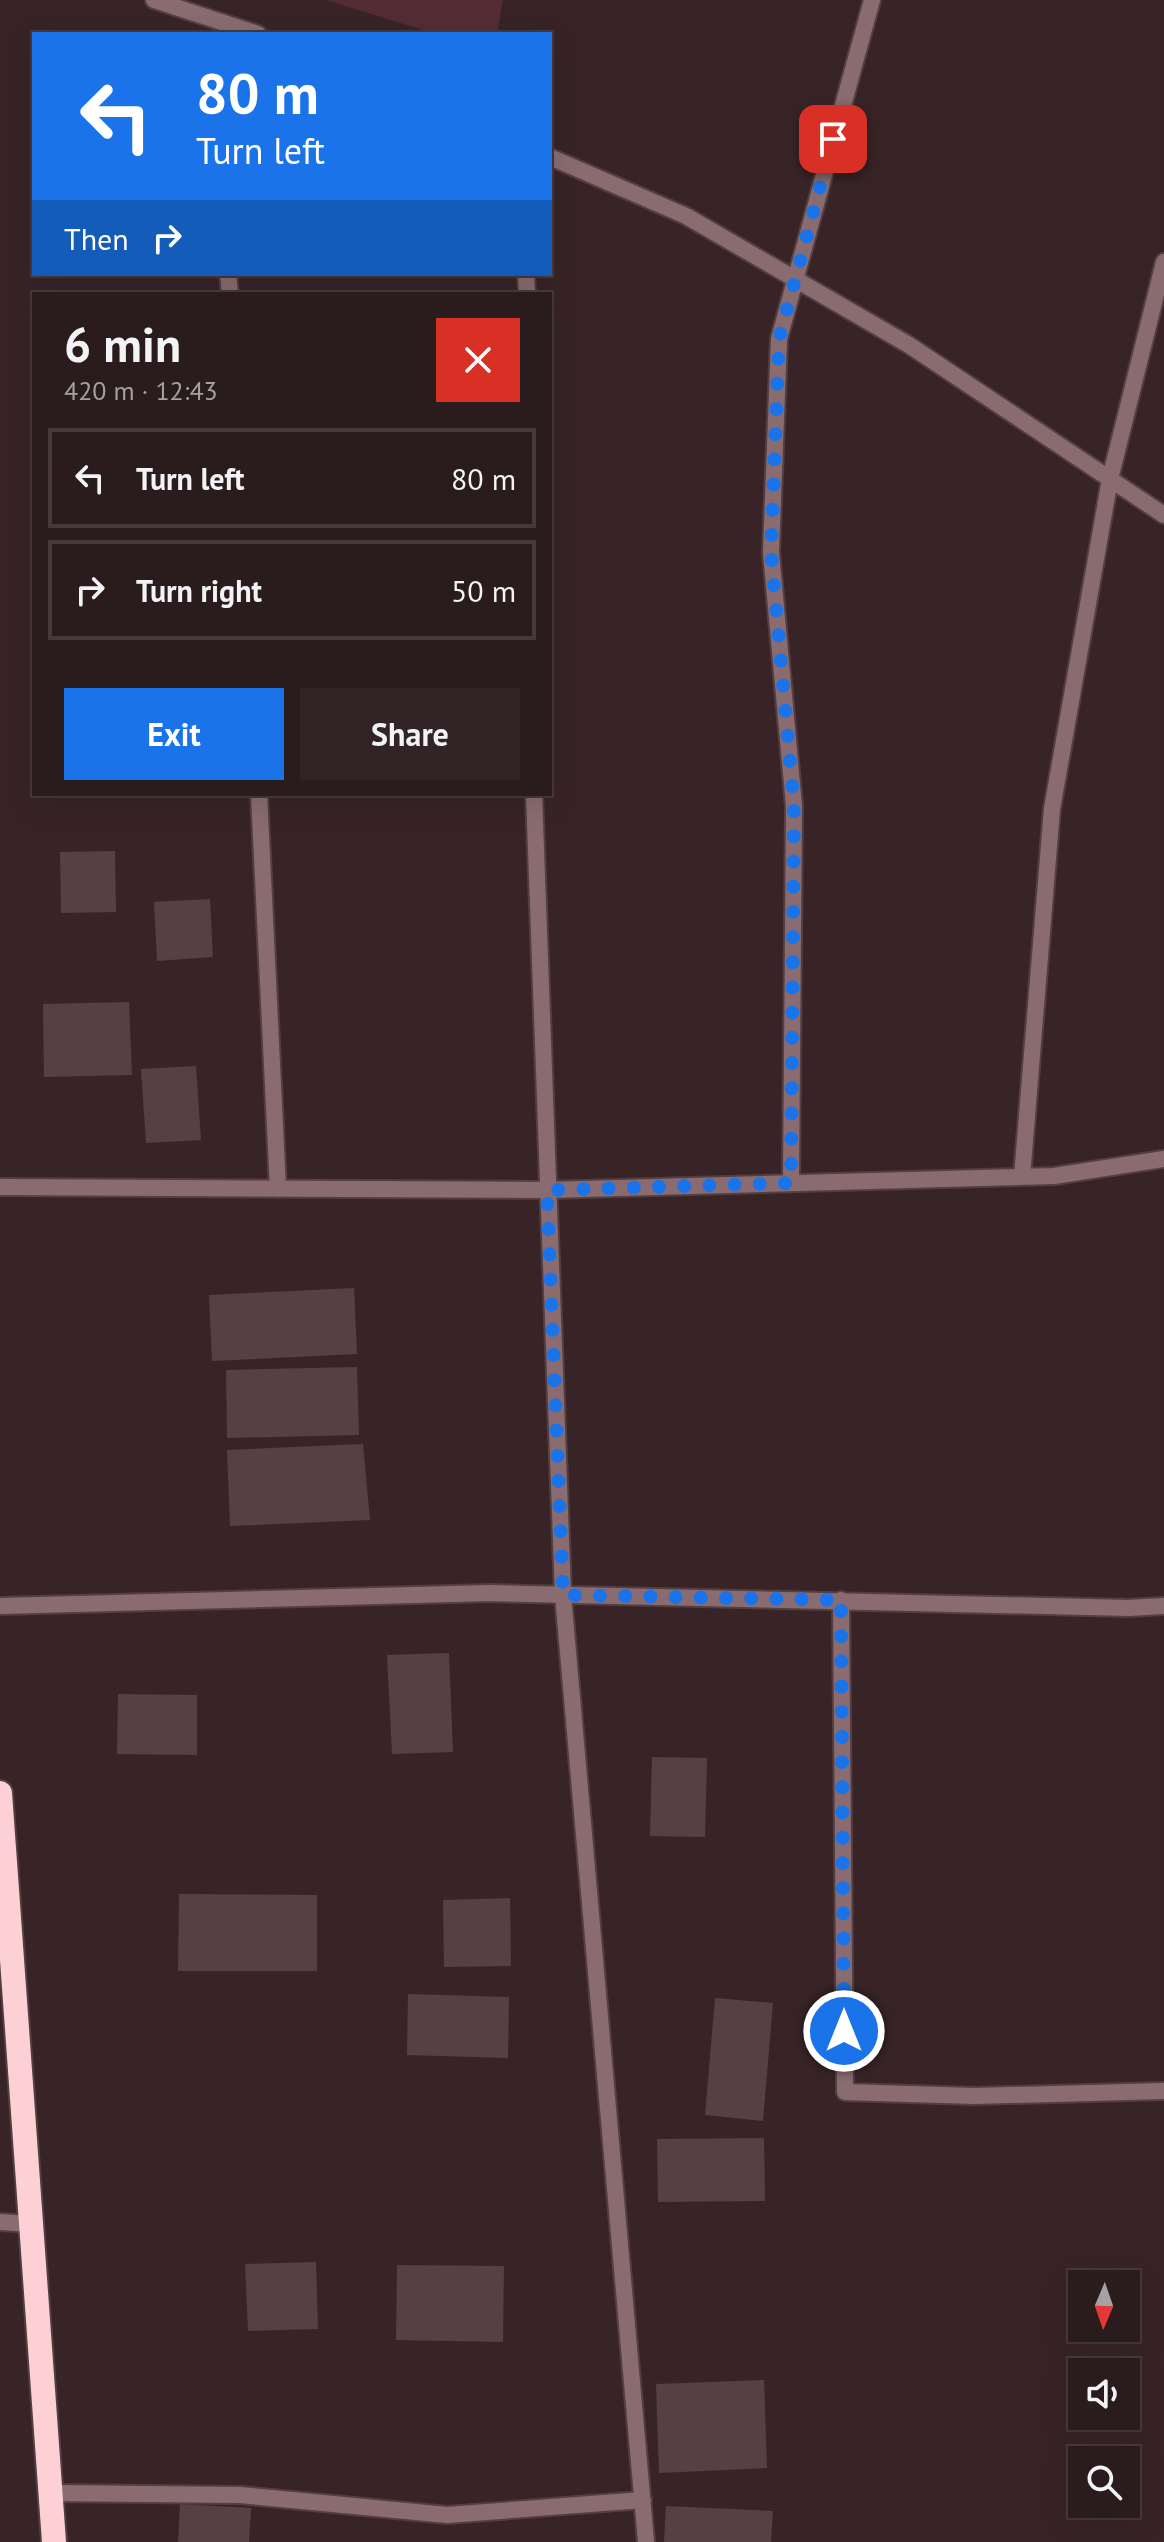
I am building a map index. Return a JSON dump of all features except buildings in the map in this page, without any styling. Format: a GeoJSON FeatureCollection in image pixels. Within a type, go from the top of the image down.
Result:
{"type":"FeatureCollection","features":[{"type":"Feature","properties":{"kind":"highway"},"geometry":{"type":"LineString","coordinates":[[0,1793],[54,2542]]}},
{"type":"Feature","properties":{"kind":"street"},"geometry":{"type":"LineString","coordinates":[[154,0],[210,26],[246,32]]}},
{"type":"Feature","properties":{"kind":"street"},"geometry":{"type":"LineString","coordinates":[[791,1183],[794,806],[771,552],[779,339],[872,0]]}},
{"type":"Feature","properties":{"kind":"street"},"geometry":{"type":"LineString","coordinates":[[552,158],[686,216],[909,345],[1164,515]]}},
{"type":"Feature","properties":{"kind":"street"},"geometry":{"type":"LineString","coordinates":[[1022,1177],[1052,809],[1110,479],[1164,262]]}},
{"type":"Feature","properties":{"kind":"street"},"geometry":{"type":"LineString","coordinates":[[259,796],[278,1189]]}},
{"type":"Feature","properties":{"kind":"street"},"geometry":{"type":"LineString","coordinates":[[534,796],[563,1595],[646,2542]]}},
{"type":"Feature","properties":{"kind":"street"},"geometry":{"type":"LineString","coordinates":[[0,1187],[547,1190],[1022,1177],[1164,1159]]}},
{"type":"Feature","properties":{"kind":"street"},"geometry":{"type":"LineString","coordinates":[[0,1606],[490,1593],[1128,1608],[1164,1606]]}},
{"type":"Feature","properties":{"kind":"street"},"geometry":{"type":"LineString","coordinates":[[841,1600],[845,2092],[974,2096],[1164,2091]]}},
{"type":"Feature","properties":{"kind":"street"},"geometry":{"type":"LineString","coordinates":[[0,2222],[31,2224]]}},
{"type":"Feature","properties":{"kind":"street"},"geometry":{"type":"LineString","coordinates":[[51,2493],[240,2495],[447,2515],[643,2500]]}},
{"type":"Feature","properties":{"kind":"shaded area"},"geometry":{"type":"Polygon","coordinates":[[[326,0],[503,0],[497,32],[430,32],[326,0]]]}},
{"type":"Feature","properties":{"kind":"route"},"geometry":{"type":"LineString","coordinates":[[833,139],[779,339],[771,552],[794,806],[791,1183],[547,1190],[563,1595],[841,1600],[844,2031]]}}]}
